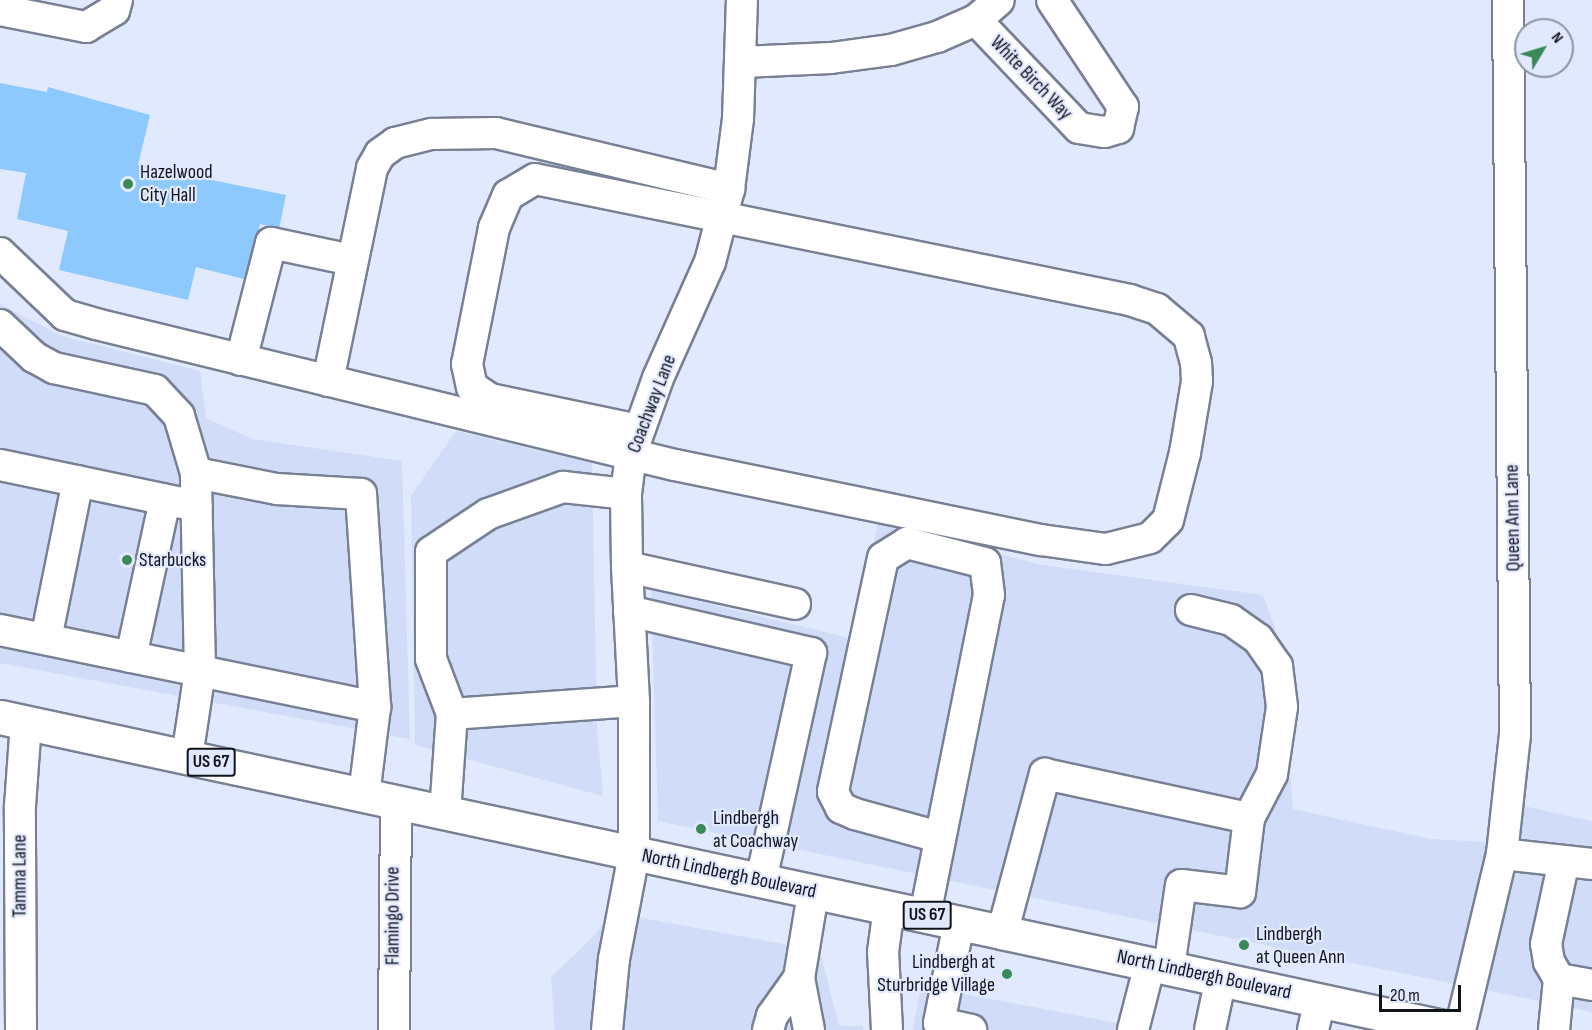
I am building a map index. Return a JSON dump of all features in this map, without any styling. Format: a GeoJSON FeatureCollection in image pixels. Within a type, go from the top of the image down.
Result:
{"type":"FeatureCollection","features":[{"type":"Feature","properties":{"kind":"main road","name":"North Lindbergh Boulevard"},"geometry":{"type":"LineString","coordinates":[[13,719],[813,893],[889,907],[1002,934],[1221,978],[1317,1015],[1459,1030]]}},
{"type":"Feature","properties":{"kind":"street"},"geometry":{"type":"LineString","coordinates":[[0,10],[86,27],[114,10],[117,0]]}},
{"type":"Feature","properties":{"kind":"street","name":"Coachway Lane"},"geometry":{"type":"LineString","coordinates":[[607,1030],[614,959],[634,854],[634,702],[628,611],[626,494],[634,442],[710,262],[726,202],[742,62],[742,0]]}},
{"type":"Feature","properties":{"kind":"street","name":"White Birch Way"},"geometry":{"type":"LineString","coordinates":[[742,62],[831,58],[891,50],[937,37],[976,20],[999,0]]}},
{"type":"Feature","properties":{"kind":"street","name":"White Birch Way"},"geometry":{"type":"LineString","coordinates":[[976,20],[1079,128],[1105,132],[1118,128],[1123,107],[1052,0]]}},
{"type":"Feature","properties":{"kind":"street","name":"Queen Ann Lane"},"geometry":{"type":"LineString","coordinates":[[1459,1030],[1502,854],[1515,735],[1508,0]]}},
{"type":"Feature","properties":{"kind":"street"},"geometry":{"type":"LineString","coordinates":[[0,253],[65,315],[328,381],[634,442],[1076,546],[1106,549],[1129,546],[1150,538],[1168,520],[1197,381],[1189,336],[1157,309],[1119,297],[726,202],[496,133],[432,134],[395,143],[380,154],[372,168],[328,381]]}},
{"type":"Feature","properties":{"kind":"street"},"geometry":{"type":"LineString","coordinates":[[634,442],[490,399],[472,387],[467,364],[494,228],[508,195],[535,178],[726,202]]}},
{"type":"Feature","properties":{"kind":"street"},"geometry":{"type":"LineString","coordinates":[[241,360],[271,243],[352,260]]}},
{"type":"Feature","properties":{"kind":"street"},"geometry":{"type":"LineString","coordinates":[[0,325],[34,357],[54,369],[155,390],[179,416],[196,474],[200,671],[186,756]]}},
{"type":"Feature","properties":{"kind":"street"},"geometry":{"type":"LineString","coordinates":[[0,465],[196,506]]}},
{"type":"Feature","properties":{"kind":"street"},"geometry":{"type":"LineString","coordinates":[[196,474],[277,489],[361,494],[375,707],[364,795]]}},
{"type":"Feature","properties":{"kind":"street"},"geometry":{"type":"LineString","coordinates":[[46,639],[78,481]]}},
{"type":"Feature","properties":{"kind":"street"},"geometry":{"type":"LineString","coordinates":[[445,813],[452,714],[430,659],[431,552],[488,513],[563,487],[626,494]]}},
{"type":"Feature","properties":{"kind":"street"},"geometry":{"type":"LineString","coordinates":[[131,657],[165,500]]}},
{"type":"Feature","properties":{"kind":"street"},"geometry":{"type":"LineString","coordinates":[[925,915],[989,595],[985,563],[907,543],[883,558],[833,792],[841,808],[855,814],[939,837]]}},
{"type":"Feature","properties":{"kind":"street"},"geometry":{"type":"LineString","coordinates":[[627,567],[795,604]]}},
{"type":"Feature","properties":{"kind":"street"},"geometry":{"type":"LineString","coordinates":[[1134,1030],[1159,965],[1181,885],[1239,892],[1249,818],[1272,774],[1281,707],[1277,666],[1258,639],[1231,620],[1191,610]]}},
{"type":"Feature","properties":{"kind":"street"},"geometry":{"type":"LineString","coordinates":[[628,611],[811,653],[761,881]]}},
{"type":"Feature","properties":{"kind":"street"},"geometry":{"type":"LineString","coordinates":[[0,630],[375,707]]}},
{"type":"Feature","properties":{"kind":"street"},"geometry":{"type":"LineString","coordinates":[[452,714],[634,702]]}},
{"type":"Feature","properties":{"kind":"street","name":"Tamma Lane"},"geometry":{"type":"LineString","coordinates":[[13,719],[20,806],[21,1030]]}},
{"type":"Feature","properties":{"kind":"street"},"geometry":{"type":"LineString","coordinates":[[1002,934],[1045,774],[1249,818]]}},
{"type":"Feature","properties":{"kind":"street","name":"Flamingo Drive"},"geometry":{"type":"LineString","coordinates":[[394,1030],[396,802]]}},
{"type":"Feature","properties":{"kind":"street"},"geometry":{"type":"LineString","coordinates":[[1502,854],[1578,862],[1546,944],[1559,979],[1554,1030]]}},
{"type":"Feature","properties":{"kind":"street"},"geometry":{"type":"LineString","coordinates":[[809,1030],[799,978],[813,893]]}},
{"type":"Feature","properties":{"kind":"street"},"geometry":{"type":"LineString","coordinates":[[887,1030],[883,952],[889,907]]}},
{"type":"Feature","properties":{"kind":"street"},"geometry":{"type":"LineString","coordinates":[[959,923],[939,1023],[971,1030]]}},
{"type":"Feature","properties":{"kind":"street"},"geometry":{"type":"LineString","coordinates":[[768,1030],[772,1016],[799,978]]}},
{"type":"Feature","properties":{"kind":"street"},"geometry":{"type":"LineString","coordinates":[[1209,1030],[1221,978]]}},
{"type":"Feature","properties":{"kind":"street"},"geometry":{"type":"LineString","coordinates":[[1559,979],[1592,985]]}},
{"type":"Feature","properties":{"kind":"shaded area"},"geometry":{"type":"Polygon","coordinates":[[[0,304],[62,336],[200,371],[206,418],[252,439],[402,461],[410,739],[0,663],[0,304]]]}},
{"type":"Feature","properties":{"kind":"shaded area"},"geometry":{"type":"Polygon","coordinates":[[[456,431],[592,463],[597,727],[603,796],[415,745],[411,496],[456,431]]]}},
{"type":"Feature","properties":{"kind":"shaded area"},"geometry":{"type":"Polygon","coordinates":[[[878,523],[1043,565],[1263,595],[1280,642],[1293,809],[1430,839],[1488,842],[1524,806],[1592,821],[1592,1012],[658,821],[651,590],[854,639],[878,523]]]}},
{"type":"Feature","properties":{"kind":"shaded area"},"geometry":{"type":"Polygon","coordinates":[[[610,912],[820,951],[839,1026],[863,1026],[863,1030],[555,1030],[551,977],[595,935],[610,912]]]}},
{"type":"Feature","properties":{"kind":"shaded area"},"geometry":{"type":"Polygon","coordinates":[[[921,986],[1155,1030],[913,1030],[921,986]]]}},
{"type":"Feature","properties":{"kind":"building","name":"Hazelwood City Hall"},"geometry":{"type":"Polygon","coordinates":[[[0,83],[47,92],[48,87],[150,115],[138,165],[286,195],[279,229],[260,224],[248,280],[196,267],[188,300],[59,270],[68,231],[17,219],[26,173],[0,169],[0,83]]]}},
{"type":"Feature","properties":{"kind":"place","name":"Hazelwood City Hall"},"geometry":{"type":"Point","coordinates":[128,184]}},
{"type":"Feature","properties":{"kind":"place","name":"Starbucks"},"geometry":{"type":"Point","coordinates":[127,560]}},
{"type":"Feature","properties":{"kind":"place","name":"Lindbergh at Coachway"},"geometry":{"type":"Point","coordinates":[701,829]}},
{"type":"Feature","properties":{"kind":"place","name":"Lindbergh at Queen Ann"},"geometry":{"type":"Point","coordinates":[1244,945]}},
{"type":"Feature","properties":{"kind":"place","name":"Lindbergh at Sturbridge Village"},"geometry":{"type":"Point","coordinates":[1007,974]}}]}
